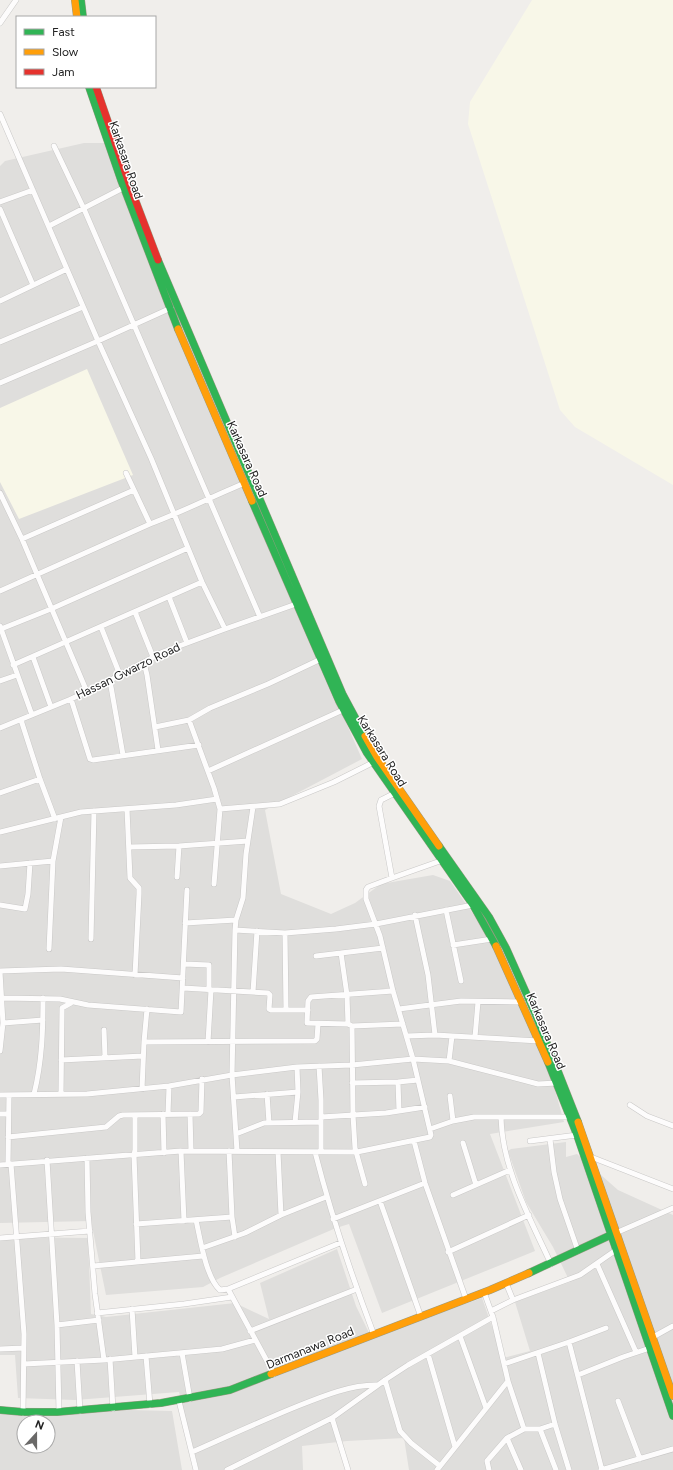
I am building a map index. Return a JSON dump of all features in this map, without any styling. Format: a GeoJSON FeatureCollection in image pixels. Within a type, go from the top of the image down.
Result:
{"type":"FeatureCollection","features":[{"type":"Feature","properties":{"kind":"main road"},"geometry":{"type":"LineString","coordinates":[[75,0],[77,16]]}},
{"type":"Feature","properties":{"kind":"main road"},"geometry":{"type":"LineString","coordinates":[[81,0],[83,16]]}},
{"type":"Feature","properties":{"kind":"main road","name":"Karkasara Road"},"geometry":{"type":"LineString","coordinates":[[89,88],[172,307],[245,484],[376,761],[395,793],[445,859]]}},
{"type":"Feature","properties":{"kind":"main road","name":"Karkasara Road"},"geometry":{"type":"LineString","coordinates":[[96,88],[127,186]]}},
{"type":"Feature","properties":{"kind":"main road","name":"Karkasara Road"},"geometry":{"type":"LineString","coordinates":[[172,307],[300,603],[321,659],[343,710],[359,740],[376,761],[458,877],[489,916],[508,952],[572,1104],[591,1157],[614,1234],[616,1250],[673,1416]]}},
{"type":"Feature","properties":{"kind":"main road","name":"Karkasara Road"},"geometry":{"type":"LineString","coordinates":[[458,877],[492,939],[522,1002],[557,1083],[673,1396]]}},
{"type":"Feature","properties":{"kind":"main road","name":"Darmanawa Road"},"geometry":{"type":"LineString","coordinates":[[0,1410],[22,1413],[113,1409],[179,1401],[230,1390],[466,1300],[551,1264],[614,1234]]}},
{"type":"Feature","properties":{"kind":"street"},"geometry":{"type":"LineString","coordinates":[[0,23],[16,0]]}},
{"type":"Feature","properties":{"kind":"street"},"geometry":{"type":"LineString","coordinates":[[0,114],[83,307],[151,458],[202,582],[225,629]]}},
{"type":"Feature","properties":{"kind":"street"},"geometry":{"type":"LineString","coordinates":[[54,146],[84,209],[260,617]]}},
{"type":"Feature","properties":{"kind":"street"},"geometry":{"type":"LineString","coordinates":[[49,226],[127,186]]}},
{"type":"Feature","properties":{"kind":"street"},"geometry":{"type":"LineString","coordinates":[[0,202],[33,190]]}},
{"type":"Feature","properties":{"kind":"street"},"geometry":{"type":"LineString","coordinates":[[0,209],[33,285]]}},
{"type":"Feature","properties":{"kind":"street"},"geometry":{"type":"LineString","coordinates":[[0,300],[67,269]]}},
{"type":"Feature","properties":{"kind":"street"},"geometry":{"type":"LineString","coordinates":[[0,342],[83,307]]}},
{"type":"Feature","properties":{"kind":"street"},"geometry":{"type":"LineString","coordinates":[[0,383],[172,307]]}},
{"type":"Feature","properties":{"kind":"street"},"geometry":{"type":"LineString","coordinates":[[126,474],[150,524]]}},
{"type":"Feature","properties":{"kind":"street"},"geometry":{"type":"LineString","coordinates":[[0,590],[209,498],[245,484]]}},
{"type":"Feature","properties":{"kind":"street"},"geometry":{"type":"LineString","coordinates":[[22,540],[134,490]]}},
{"type":"Feature","properties":{"kind":"street"},"geometry":{"type":"LineString","coordinates":[[0,493],[22,540],[87,692]]}},
{"type":"Feature","properties":{"kind":"street"},"geometry":{"type":"LineString","coordinates":[[32,715],[2,641],[1,628],[51,609],[188,548]]}},
{"type":"Feature","properties":{"kind":"street"},"geometry":{"type":"LineString","coordinates":[[13,665],[202,582]]}},
{"type":"Feature","properties":{"kind":"street"},"geometry":{"type":"LineString","coordinates":[[170,597],[187,643]]}},
{"type":"Feature","properties":{"kind":"street","name":"Hassan Gwarzo Road"},"geometry":{"type":"LineString","coordinates":[[0,728],[87,692],[153,657],[225,629],[300,603]]}},
{"type":"Feature","properties":{"kind":"street"},"geometry":{"type":"LineString","coordinates":[[135,612],[153,657]]}},
{"type":"Feature","properties":{"kind":"street"},"geometry":{"type":"LineString","coordinates":[[101,627],[120,675]]}},
{"type":"Feature","properties":{"kind":"street"},"geometry":{"type":"LineString","coordinates":[[33,657],[51,707]]}},
{"type":"Feature","properties":{"kind":"street"},"geometry":{"type":"LineString","coordinates":[[155,727],[190,720],[210,708],[268,684],[321,659]]}},
{"type":"Feature","properties":{"kind":"street"},"geometry":{"type":"LineString","coordinates":[[144,663],[148,676],[158,750]]}},
{"type":"Feature","properties":{"kind":"street"},"geometry":{"type":"LineString","coordinates":[[0,681],[17,675]]}},
{"type":"Feature","properties":{"kind":"street"},"geometry":{"type":"LineString","coordinates":[[110,681],[123,755]]}},
{"type":"Feature","properties":{"kind":"street"},"geometry":{"type":"LineString","coordinates":[[71,699],[90,759],[93,760],[198,745]]}},
{"type":"Feature","properties":{"kind":"street"},"geometry":{"type":"LineString","coordinates":[[208,771],[343,710]]}},
{"type":"Feature","properties":{"kind":"street"},"geometry":{"type":"LineString","coordinates":[[21,720],[40,779],[58,818],[53,861],[49,949]]}},
{"type":"Feature","properties":{"kind":"street"},"geometry":{"type":"LineString","coordinates":[[190,720],[220,809],[214,884]]}},
{"type":"Feature","properties":{"kind":"street"},"geometry":{"type":"LineString","coordinates":[[220,809],[280,804],[334,782],[376,761]]}},
{"type":"Feature","properties":{"kind":"street"},"geometry":{"type":"LineString","coordinates":[[0,793],[40,779]]}},
{"type":"Feature","properties":{"kind":"street"},"geometry":{"type":"LineString","coordinates":[[392,878],[379,806],[381,800],[395,793]]}},
{"type":"Feature","properties":{"kind":"street"},"geometry":{"type":"LineString","coordinates":[[0,832],[94,811],[176,805],[217,799]]}},
{"type":"Feature","properties":{"kind":"street"},"geometry":{"type":"LineString","coordinates":[[237,1151],[232,1075],[234,1042],[235,930],[242,898],[253,807]]}},
{"type":"Feature","properties":{"kind":"street"},"geometry":{"type":"LineString","coordinates":[[127,809],[130,878],[139,888],[135,975]]}},
{"type":"Feature","properties":{"kind":"street"},"geometry":{"type":"LineString","coordinates":[[91,939],[94,811]]}},
{"type":"Feature","properties":{"kind":"street"},"geometry":{"type":"LineString","coordinates":[[129,847],[179,846],[217,842],[248,841]]}},
{"type":"Feature","properties":{"kind":"street"},"geometry":{"type":"LineString","coordinates":[[177,877],[179,846]]}},
{"type":"Feature","properties":{"kind":"street"},"geometry":{"type":"LineString","coordinates":[[0,1165],[47,1160],[181,1151],[357,1152],[430,1138],[430,1130],[413,1058],[393,991],[376,924],[365,894],[368,887],[445,859]]}},
{"type":"Feature","properties":{"kind":"street"},"geometry":{"type":"LineString","coordinates":[[0,866],[53,861]]}},
{"type":"Feature","properties":{"kind":"street"},"geometry":{"type":"LineString","coordinates":[[0,905],[25,908],[28,894],[30,863]]}},
{"type":"Feature","properties":{"kind":"street"},"geometry":{"type":"LineString","coordinates":[[2,998],[60,999],[88,1006],[181,1012],[187,890]]}},
{"type":"Feature","properties":{"kind":"street"},"geometry":{"type":"LineString","coordinates":[[235,930],[285,933],[376,924],[415,915],[474,905]]}},
{"type":"Feature","properties":{"kind":"street"},"geometry":{"type":"LineString","coordinates":[[446,910],[460,981]]}},
{"type":"Feature","properties":{"kind":"street"},"geometry":{"type":"LineString","coordinates":[[415,915],[428,975],[435,1035]]}},
{"type":"Feature","properties":{"kind":"street"},"geometry":{"type":"LineString","coordinates":[[185,922],[236,920]]}},
{"type":"Feature","properties":{"kind":"street"},"geometry":{"type":"LineString","coordinates":[[253,992],[257,931]]}},
{"type":"Feature","properties":{"kind":"street"},"geometry":{"type":"LineString","coordinates":[[285,933],[286,1010]]}},
{"type":"Feature","properties":{"kind":"street"},"geometry":{"type":"LineString","coordinates":[[453,945],[492,939]]}},
{"type":"Feature","properties":{"kind":"street"},"geometry":{"type":"LineString","coordinates":[[316,956],[383,948]]}},
{"type":"Feature","properties":{"kind":"street"},"geometry":{"type":"LineString","coordinates":[[341,953],[350,1025],[353,1115],[357,1152],[365,1184]]}},
{"type":"Feature","properties":{"kind":"street"},"geometry":{"type":"LineString","coordinates":[[184,964],[209,965],[210,990],[208,1042]]}},
{"type":"Feature","properties":{"kind":"street"},"geometry":{"type":"LineString","coordinates":[[0,1051],[2,998],[0,972],[61,968],[183,978]]}},
{"type":"Feature","properties":{"kind":"street"},"geometry":{"type":"LineString","coordinates":[[182,988],[270,994],[270,1010],[308,1010]]}},
{"type":"Feature","properties":{"kind":"street"},"geometry":{"type":"LineString","coordinates":[[393,991],[311,998],[308,1001],[307,1023],[350,1025],[403,1024]]}},
{"type":"Feature","properties":{"kind":"street"},"geometry":{"type":"LineString","coordinates":[[34,1094],[40,1065],[43,998]]}},
{"type":"Feature","properties":{"kind":"street"},"geometry":{"type":"LineString","coordinates":[[399,1009],[461,1001],[522,1002]]}},
{"type":"Feature","properties":{"kind":"street"},"geometry":{"type":"LineString","coordinates":[[475,1037],[478,1002]]}},
{"type":"Feature","properties":{"kind":"street"},"geometry":{"type":"LineString","coordinates":[[61,1094],[62,1008],[72,1003]]}},
{"type":"Feature","properties":{"kind":"street"},"geometry":{"type":"LineString","coordinates":[[142,1089],[147,1009]]}},
{"type":"Feature","properties":{"kind":"street"},"geometry":{"type":"LineString","coordinates":[[2,1025],[43,1020]]}},
{"type":"Feature","properties":{"kind":"street"},"geometry":{"type":"LineString","coordinates":[[144,1042],[315,1041],[317,1040],[318,1024]]}},
{"type":"Feature","properties":{"kind":"street"},"geometry":{"type":"LineString","coordinates":[[104,1030],[105,1058]]}},
{"type":"Feature","properties":{"kind":"street"},"geometry":{"type":"LineString","coordinates":[[407,1036],[435,1035],[539,1042]]}},
{"type":"Feature","properties":{"kind":"street"},"geometry":{"type":"LineString","coordinates":[[449,1061],[452,1036]]}},
{"type":"Feature","properties":{"kind":"street"},"geometry":{"type":"LineString","coordinates":[[61,1060],[143,1056]]}},
{"type":"Feature","properties":{"kind":"street"},"geometry":{"type":"LineString","coordinates":[[0,1095],[87,1094],[169,1086],[202,1079],[298,1067],[352,1065],[413,1058],[449,1061],[538,1084],[557,1083]]}},
{"type":"Feature","properties":{"kind":"street"},"geometry":{"type":"LineString","coordinates":[[319,1066],[321,1152]]}},
{"type":"Feature","properties":{"kind":"street"},"geometry":{"type":"LineString","coordinates":[[295,1122],[298,1092],[298,1067]]}},
{"type":"Feature","properties":{"kind":"street"},"geometry":{"type":"LineString","coordinates":[[8,1137],[106,1127],[119,1116],[199,1114],[201,1112],[202,1079]]}},
{"type":"Feature","properties":{"kind":"street"},"geometry":{"type":"LineString","coordinates":[[352,1083],[418,1080]]}},
{"type":"Feature","properties":{"kind":"street"},"geometry":{"type":"LineString","coordinates":[[398,1082],[399,1111]]}},
{"type":"Feature","properties":{"kind":"street"},"geometry":{"type":"LineString","coordinates":[[164,1153],[169,1086]]}},
{"type":"Feature","properties":{"kind":"street"},"geometry":{"type":"LineString","coordinates":[[234,1097],[298,1092]]}},
{"type":"Feature","properties":{"kind":"street"},"geometry":{"type":"LineString","coordinates":[[267,1094],[269,1123]]}},
{"type":"Feature","properties":{"kind":"street"},"geometry":{"type":"LineString","coordinates":[[9,1095],[8,1137],[24,1334],[22,1413]]}},
{"type":"Feature","properties":{"kind":"street"},"geometry":{"type":"LineString","coordinates":[[450,1096],[454,1121]]}},
{"type":"Feature","properties":{"kind":"street"},"geometry":{"type":"LineString","coordinates":[[630,1104],[647,1116],[673,1126]]}},
{"type":"Feature","properties":{"kind":"street"},"geometry":{"type":"LineString","coordinates":[[236,1134],[259,1124],[295,1122],[425,1107]]}},
{"type":"Feature","properties":{"kind":"street"},"geometry":{"type":"LineString","coordinates":[[0,1114],[8,1114]]}},
{"type":"Feature","properties":{"kind":"street"},"geometry":{"type":"LineString","coordinates":[[190,1114],[191,1151]]}},
{"type":"Feature","properties":{"kind":"street"},"geometry":{"type":"LineString","coordinates":[[135,1115],[134,1155],[138,1262]]}},
{"type":"Feature","properties":{"kind":"street"},"geometry":{"type":"LineString","coordinates":[[430,1130],[454,1121],[474,1117],[570,1117]]}},
{"type":"Feature","properties":{"kind":"street"},"geometry":{"type":"LineString","coordinates":[[501,1117],[503,1136],[510,1170],[551,1264]]}},
{"type":"Feature","properties":{"kind":"street"},"geometry":{"type":"LineString","coordinates":[[530,1141],[577,1135]]}},
{"type":"Feature","properties":{"kind":"street"},"geometry":{"type":"LineString","coordinates":[[550,1139],[554,1172],[560,1199],[578,1251]]}},
{"type":"Feature","properties":{"kind":"street"},"geometry":{"type":"LineString","coordinates":[[414,1141],[425,1183],[466,1300]]}},
{"type":"Feature","properties":{"kind":"street"},"geometry":{"type":"LineString","coordinates":[[463,1143],[476,1185]]}},
{"type":"Feature","properties":{"kind":"street"},"geometry":{"type":"LineString","coordinates":[[181,1151],[184,1221]]}},
{"type":"Feature","properties":{"kind":"street"},"geometry":{"type":"LineString","coordinates":[[229,1151],[232,1217],[235,1237]]}},
{"type":"Feature","properties":{"kind":"street"},"geometry":{"type":"LineString","coordinates":[[278,1152],[281,1215]]}},
{"type":"Feature","properties":{"kind":"street"},"geometry":{"type":"LineString","coordinates":[[315,1152],[326,1197],[340,1243],[374,1335]]}},
{"type":"Feature","properties":{"kind":"street"},"geometry":{"type":"LineString","coordinates":[[591,1157],[673,1189]]}},
{"type":"Feature","properties":{"kind":"street"},"geometry":{"type":"LineString","coordinates":[[87,1158],[90,1231],[97,1312],[107,1360],[113,1409]]}},
{"type":"Feature","properties":{"kind":"street"},"geometry":{"type":"LineString","coordinates":[[47,1160],[57,1325],[59,1412]]}},
{"type":"Feature","properties":{"kind":"street"},"geometry":{"type":"LineString","coordinates":[[453,1195],[510,1170]]}},
{"type":"Feature","properties":{"kind":"street"},"geometry":{"type":"LineString","coordinates":[[333,1219],[425,1183]]}},
{"type":"Feature","properties":{"kind":"street"},"geometry":{"type":"LineString","coordinates":[[202,1248],[235,1237],[281,1215],[326,1197]]}},
{"type":"Feature","properties":{"kind":"street"},"geometry":{"type":"LineString","coordinates":[[380,1201],[421,1317]]}},
{"type":"Feature","properties":{"kind":"street"},"geometry":{"type":"LineString","coordinates":[[614,1234],[673,1208]]}},
{"type":"Feature","properties":{"kind":"street"},"geometry":{"type":"LineString","coordinates":[[448,1252],[529,1215]]}},
{"type":"Feature","properties":{"kind":"street"},"geometry":{"type":"LineString","coordinates":[[136,1224],[232,1217]]}},
{"type":"Feature","properties":{"kind":"street"},"geometry":{"type":"LineString","coordinates":[[196,1220],[204,1256],[217,1288],[220,1290],[228,1289],[340,1243]]}},
{"type":"Feature","properties":{"kind":"street"},"geometry":{"type":"LineString","coordinates":[[0,1238],[90,1231]]}},
{"type":"Feature","properties":{"kind":"street"},"geometry":{"type":"LineString","coordinates":[[491,1311],[513,1300],[580,1275],[616,1250]]}},
{"type":"Feature","properties":{"kind":"street"},"geometry":{"type":"LineString","coordinates":[[93,1266],[204,1256]]}},
{"type":"Feature","properties":{"kind":"street"},"geometry":{"type":"LineString","coordinates":[[597,1264],[636,1352]]}},
{"type":"Feature","properties":{"kind":"street"},"geometry":{"type":"LineString","coordinates":[[506,1283],[513,1300]]}},
{"type":"Feature","properties":{"kind":"street"},"geometry":{"type":"LineString","coordinates":[[228,1289],[274,1374]]}},
{"type":"Feature","properties":{"kind":"street"},"geometry":{"type":"LineString","coordinates":[[250,1331],[357,1289]]}},
{"type":"Feature","properties":{"kind":"street"},"geometry":{"type":"LineString","coordinates":[[484,1292],[493,1317],[508,1381],[524,1429]]}},
{"type":"Feature","properties":{"kind":"street"},"geometry":{"type":"LineString","coordinates":[[97,1312],[184,1304],[232,1297]]}},
{"type":"Feature","properties":{"kind":"street"},"geometry":{"type":"LineString","coordinates":[[132,1309],[135,1357]]}},
{"type":"Feature","properties":{"kind":"street"},"geometry":{"type":"LineString","coordinates":[[228,1470],[332,1418],[385,1380],[493,1317]]}},
{"type":"Feature","properties":{"kind":"street"},"geometry":{"type":"LineString","coordinates":[[57,1325],[99,1320]]}},
{"type":"Feature","properties":{"kind":"street"},"geometry":{"type":"LineString","coordinates":[[652,1337],[673,1326]]}},
{"type":"Feature","properties":{"kind":"street"},"geometry":{"type":"LineString","coordinates":[[504,1364],[606,1328]]}},
{"type":"Feature","properties":{"kind":"street"},"geometry":{"type":"LineString","coordinates":[[460,1336],[486,1408]]}},
{"type":"Feature","properties":{"kind":"street"},"geometry":{"type":"LineString","coordinates":[[24,1364],[107,1360],[222,1349],[255,1340]]}},
{"type":"Feature","properties":{"kind":"street"},"geometry":{"type":"LineString","coordinates":[[569,1342],[602,1470],[673,1449]]}},
{"type":"Feature","properties":{"kind":"street"},"geometry":{"type":"LineString","coordinates":[[0,1349],[24,1348]]}},
{"type":"Feature","properties":{"kind":"street"},"geometry":{"type":"LineString","coordinates":[[578,1375],[650,1348]]}},
{"type":"Feature","properties":{"kind":"street"},"geometry":{"type":"LineString","coordinates":[[182,1353],[190,1399]]}},
{"type":"Feature","properties":{"kind":"street"},"geometry":{"type":"LineString","coordinates":[[538,1353],[555,1424],[569,1470]]}},
{"type":"Feature","properties":{"kind":"street"},"geometry":{"type":"LineString","coordinates":[[428,1354],[456,1447]]}},
{"type":"Feature","properties":{"kind":"street"},"geometry":{"type":"LineString","coordinates":[[146,1356],[150,1405]]}},
{"type":"Feature","properties":{"kind":"street"},"geometry":{"type":"LineString","coordinates":[[77,1361],[80,1411]]}},
{"type":"Feature","properties":{"kind":"street"},"geometry":{"type":"LineString","coordinates":[[385,1380],[400,1431],[439,1468],[508,1381]]}},
{"type":"Feature","properties":{"kind":"street"},"geometry":{"type":"LineString","coordinates":[[192,1452],[322,1397],[363,1385],[378,1385]]}},
{"type":"Feature","properties":{"kind":"street"},"geometry":{"type":"LineString","coordinates":[[179,1401],[196,1470]]}},
{"type":"Feature","properties":{"kind":"street"},"geometry":{"type":"LineString","coordinates":[[618,1401],[640,1459]]}},
{"type":"Feature","properties":{"kind":"street"},"geometry":{"type":"LineString","coordinates":[[332,1418],[348,1470]]}},
{"type":"Feature","properties":{"kind":"street"},"geometry":{"type":"LineString","coordinates":[[489,1470],[487,1461],[507,1438],[524,1429],[540,1429],[555,1424]]}},
{"type":"Feature","properties":{"kind":"street"},"geometry":{"type":"LineString","coordinates":[[540,1429],[556,1470]]}},
{"type":"Feature","properties":{"kind":"street"},"geometry":{"type":"LineString","coordinates":[[507,1438],[521,1470]]}},
{"type":"Feature","properties":{"kind":"shaded area"},"geometry":{"type":"Polygon","coordinates":[[[532,0],[673,0],[673,485],[575,427],[560,410],[468,124],[470,102],[532,0]]]}},
{"type":"Feature","properties":{"kind":"shaded area"},"geometry":{"type":"Polygon","coordinates":[[[84,143],[106,143],[147,235],[237,456],[295,606],[362,759],[265,810],[281,894],[331,914],[355,903],[381,884],[433,875],[450,881],[506,961],[542,1044],[564,1122],[490,1134],[535,1251],[382,1313],[349,1224],[336,1228],[220,1278],[203,1287],[106,1295],[91,1221],[0,1223],[0,166],[5,161],[84,143]]]}},
{"type":"Feature","properties":{"kind":"shaded area"},"geometry":{"type":"Polygon","coordinates":[[[87,369],[133,475],[19,519],[0,482],[0,408],[87,369]]]}},
{"type":"Feature","properties":{"kind":"shaded area"},"geometry":{"type":"Polygon","coordinates":[[[566,1142],[566,1157],[577,1154],[618,1190],[673,1215],[673,1470],[409,1470],[404,1438],[347,1441],[302,1446],[303,1470],[199,1470],[179,1392],[75,1400],[18,1398],[15,1355],[0,1355],[0,1237],[88,1238],[91,1314],[106,1317],[235,1303],[269,1319],[260,1283],[337,1249],[356,1306],[371,1337],[482,1298],[503,1358],[530,1351],[515,1302],[570,1282],[553,1247],[526,1202],[508,1151],[511,1149],[566,1142]]]}},
{"type":"Feature","properties":{"kind":"shaded area"},"geometry":{"type":"Polygon","coordinates":[[[0,1407],[172,1411],[182,1470],[0,1470],[0,1407]]]}},
{"type":"Feature","properties":{"kind":"traffic: fast"},"geometry":{"type":"LineString","coordinates":[[81,0],[83,16]]}},
{"type":"Feature","properties":{"kind":"traffic: fast"},"geometry":{"type":"LineString","coordinates":[[89,88],[121,180],[178,329]]}},
{"type":"Feature","properties":{"kind":"traffic: fast"},"geometry":{"type":"LineString","coordinates":[[158,260],[343,695],[365,736]]}},
{"type":"Feature","properties":{"kind":"traffic: fast"},"geometry":{"type":"LineString","coordinates":[[252,501],[339,701],[367,753],[473,905],[496,946]]}},
{"type":"Feature","properties":{"kind":"traffic: fast"},"geometry":{"type":"LineString","coordinates":[[439,846],[489,917],[506,948],[535,1013],[578,1122]]}},
{"type":"Feature","properties":{"kind":"traffic: fast"},"geometry":{"type":"LineString","coordinates":[[548,1062],[577,1135],[673,1416]]}},
{"type":"Feature","properties":{"kind":"traffic: fast"},"geometry":{"type":"LineString","coordinates":[[529,1273],[615,1233]]}},
{"type":"Feature","properties":{"kind":"traffic: fast"},"geometry":{"type":"LineString","coordinates":[[0,1410],[57,1412],[161,1403],[230,1390],[271,1374]]}},
{"type":"Feature","properties":{"kind":"traffic: slow"},"geometry":{"type":"LineString","coordinates":[[75,0],[77,16]]}},
{"type":"Feature","properties":{"kind":"traffic: slow"},"geometry":{"type":"LineString","coordinates":[[178,329],[252,501]]}},
{"type":"Feature","properties":{"kind":"traffic: slow"},"geometry":{"type":"LineString","coordinates":[[365,736],[377,757],[439,846]]}},
{"type":"Feature","properties":{"kind":"traffic: slow"},"geometry":{"type":"LineString","coordinates":[[496,946],[548,1062]]}},
{"type":"Feature","properties":{"kind":"traffic: slow"},"geometry":{"type":"LineString","coordinates":[[578,1122],[673,1396]]}},
{"type":"Feature","properties":{"kind":"traffic: slow"},"geometry":{"type":"LineString","coordinates":[[271,1374],[490,1290],[529,1273]]}},
{"type":"Feature","properties":{"kind":"traffic: jam"},"geometry":{"type":"LineString","coordinates":[[96,88],[131,189],[158,260]]}}]}
